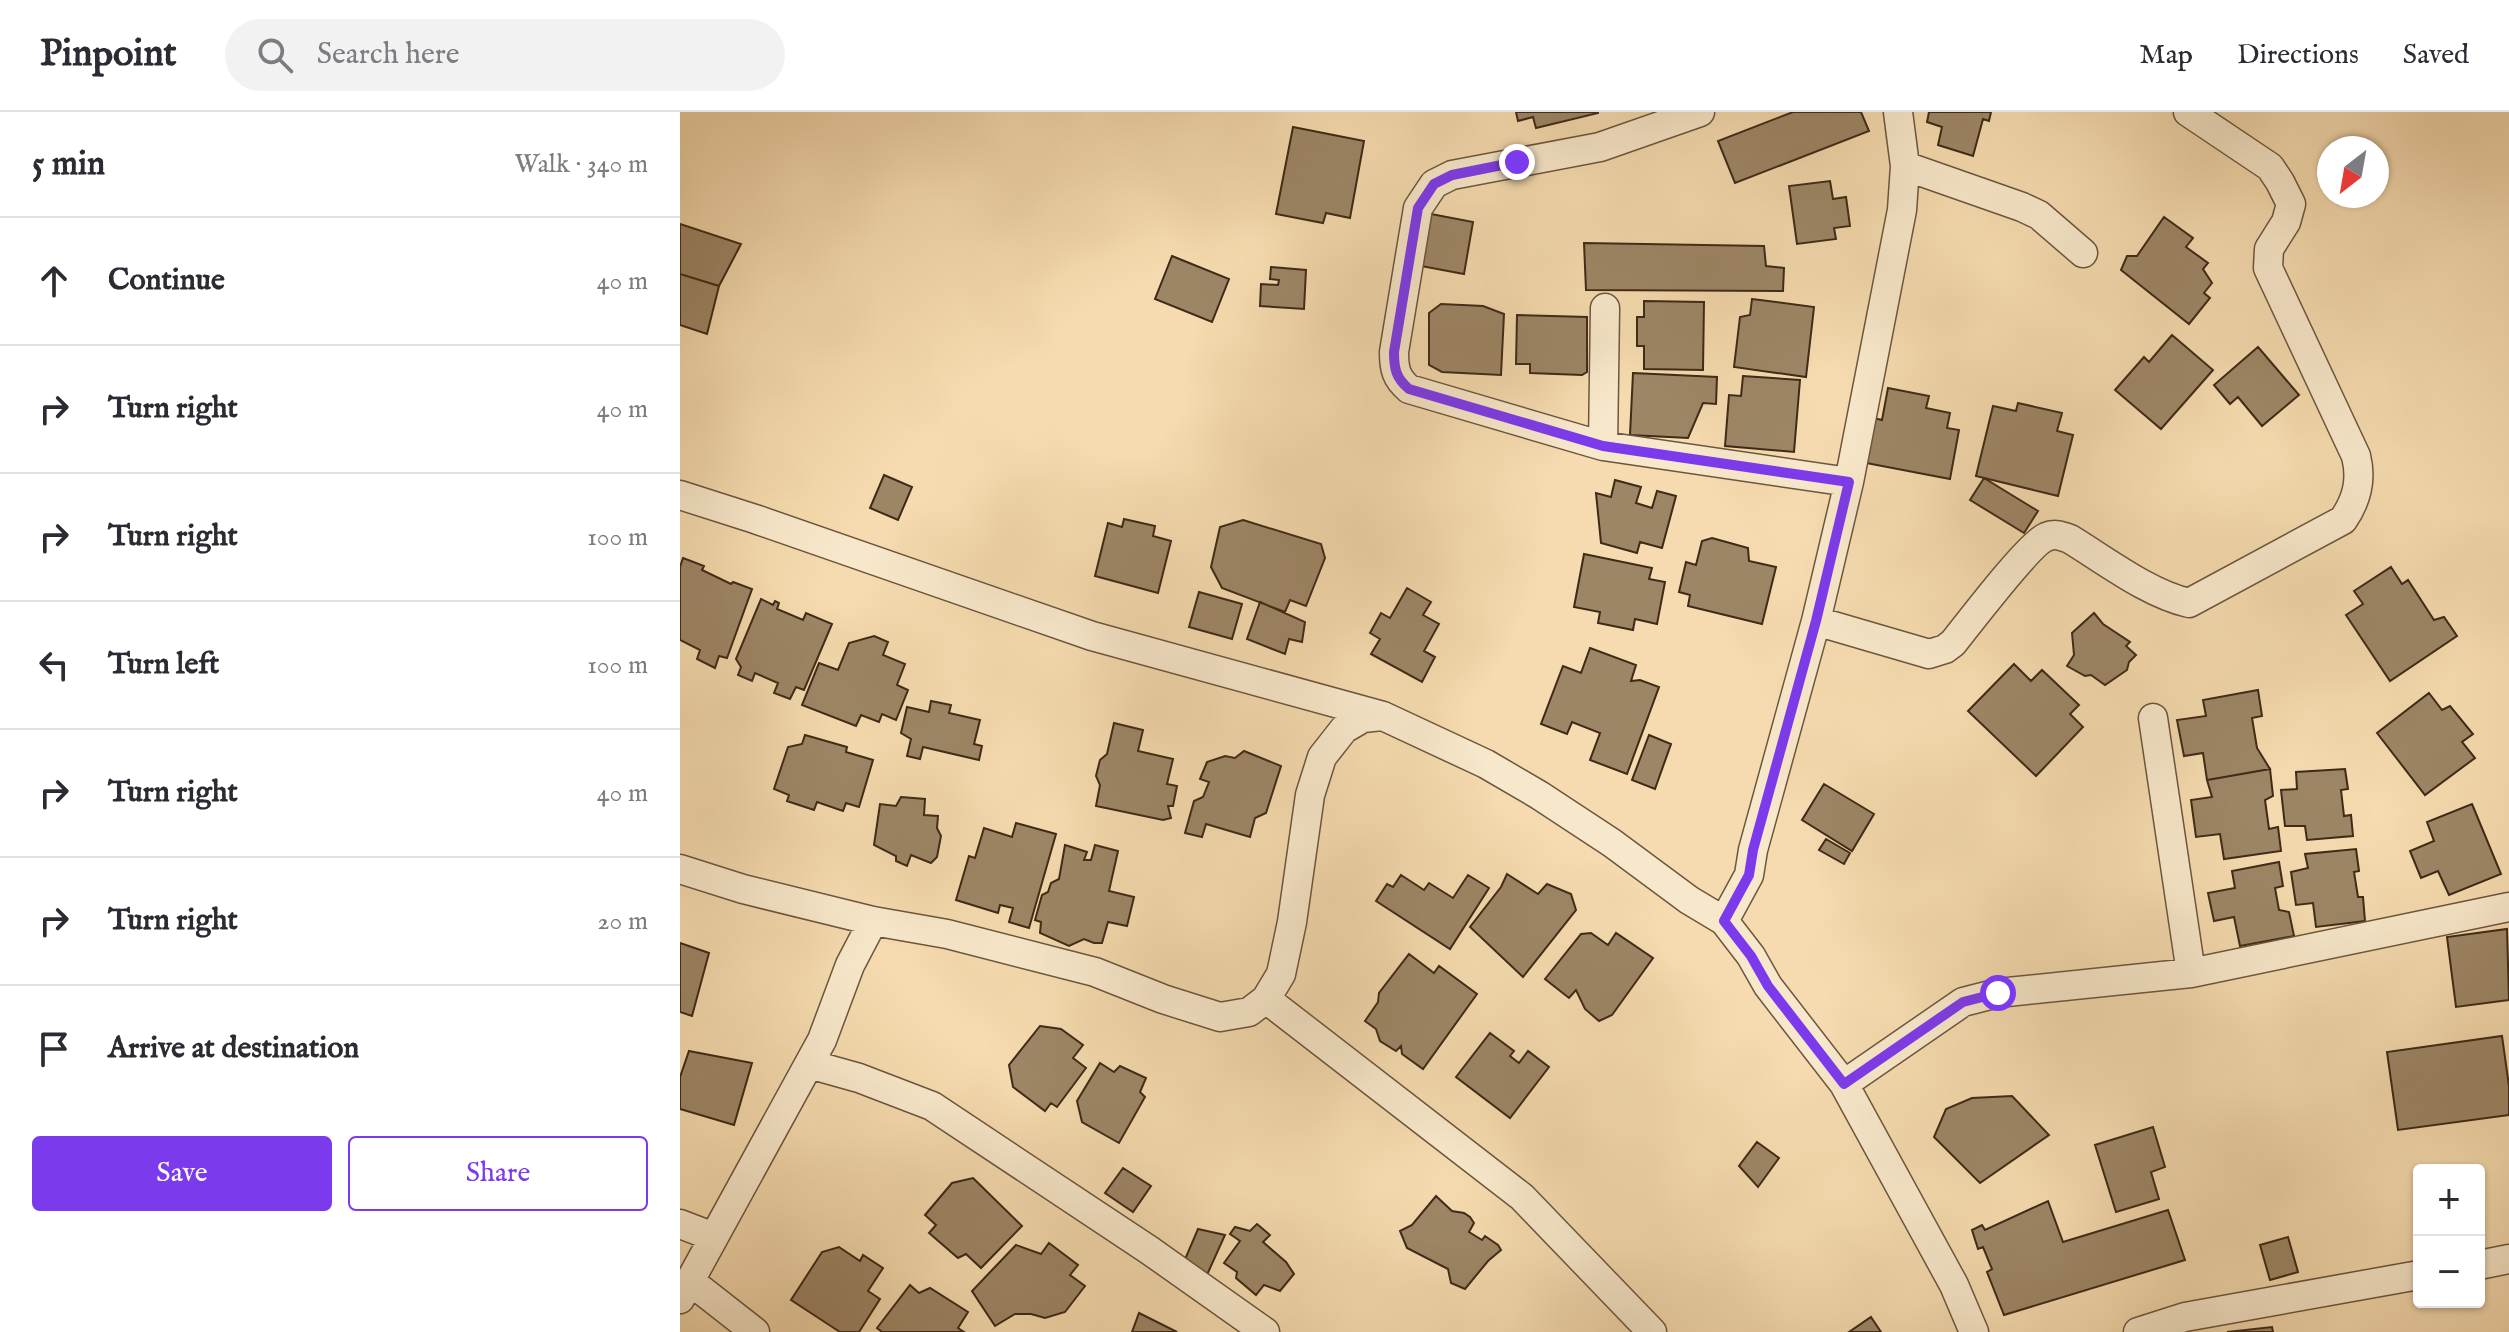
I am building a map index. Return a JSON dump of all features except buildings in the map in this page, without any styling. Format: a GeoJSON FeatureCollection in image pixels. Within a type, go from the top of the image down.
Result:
{"type":"FeatureCollection","features":[{"type":"Feature","properties":{"kind":"street"},"geometry":{"type":"LineString","coordinates":[[1700,112],[1600,147],[1452,175],[1434,184],[1418,208],[1394,352],[1398,380],[1409,389],[1603,446],[1849,482]]}},
{"type":"Feature","properties":{"kind":"street"},"geometry":{"type":"LineString","coordinates":[[1724,921],[1749,875],[1849,482],[1902,210],[1905,166],[1898,112]]}},
{"type":"Feature","properties":{"kind":"street"},"geometry":{"type":"LineString","coordinates":[[1816,621],[1929,654],[1953,643],[2031,549],[2049,536],[2059,535],[2070,539],[2156,591],[2189,603],[2343,520],[2353,505],[2358,487],[2360,471],[2356,456],[2268,268],[2269,249],[2286,222],[2291,204],[2270,167],[2188,112]]}},
{"type":"Feature","properties":{"kind":"street"},"geometry":{"type":"LineString","coordinates":[[1905,166],[2039,215],[2083,253]]}},
{"type":"Feature","properties":{"kind":"street"},"geometry":{"type":"LineString","coordinates":[[1603,446],[1605,308]]}},
{"type":"Feature","properties":{"kind":"street"},"geometry":{"type":"LineString","coordinates":[[680,495],[1092,636],[1383,716],[1486,764],[1539,795],[1724,921],[1751,956],[1768,986],[1844,1084],[1954,1285],[1974,1332]]}},
{"type":"Feature","properties":{"kind":"street"},"geometry":{"type":"LineString","coordinates":[[680,869],[743,889],[873,921],[947,934],[1095,972],[1220,1017],[1249,1012],[1266,999],[1281,974],[1292,922],[1310,795],[1322,757],[1344,729],[1363,718],[1383,716]]}},
{"type":"Feature","properties":{"kind":"street"},"geometry":{"type":"LineString","coordinates":[[2153,718],[2191,973]]}},
{"type":"Feature","properties":{"kind":"street"},"geometry":{"type":"LineString","coordinates":[[1844,1084],[1963,1002],[1998,993],[2191,973],[2509,907]]}},
{"type":"Feature","properties":{"kind":"street"},"geometry":{"type":"LineString","coordinates":[[755,1332],[685,1290],[822,1040],[850,965],[873,921]]}},
{"type":"Feature","properties":{"kind":"street"},"geometry":{"type":"LineString","coordinates":[[1266,999],[1522,1197],[1652,1332]]}},
{"type":"Feature","properties":{"kind":"street"},"geometry":{"type":"LineString","coordinates":[[809,1064],[859,1078],[932,1106],[1149,1250],[1265,1332]]}},
{"type":"Feature","properties":{"kind":"street"},"geometry":{"type":"LineString","coordinates":[[680,1224],[714,1237]]}},
{"type":"Feature","properties":{"kind":"street"},"geometry":{"type":"LineString","coordinates":[[2485,1264],[2509,1259]]}},
{"type":"Feature","properties":{"kind":"street"},"geometry":{"type":"LineString","coordinates":[[2138,1332],[2185,1317],[2413,1276]]}},
{"type":"Feature","properties":{"kind":"route"},"geometry":{"type":"LineString","coordinates":[[1517,162],[1452,175],[1434,184],[1418,208],[1394,352],[1398,380],[1409,389],[1603,446],[1849,482],[1749,875],[1724,921],[1751,956],[1768,986],[1844,1084],[1963,1002],[1998,993]]}}]}
